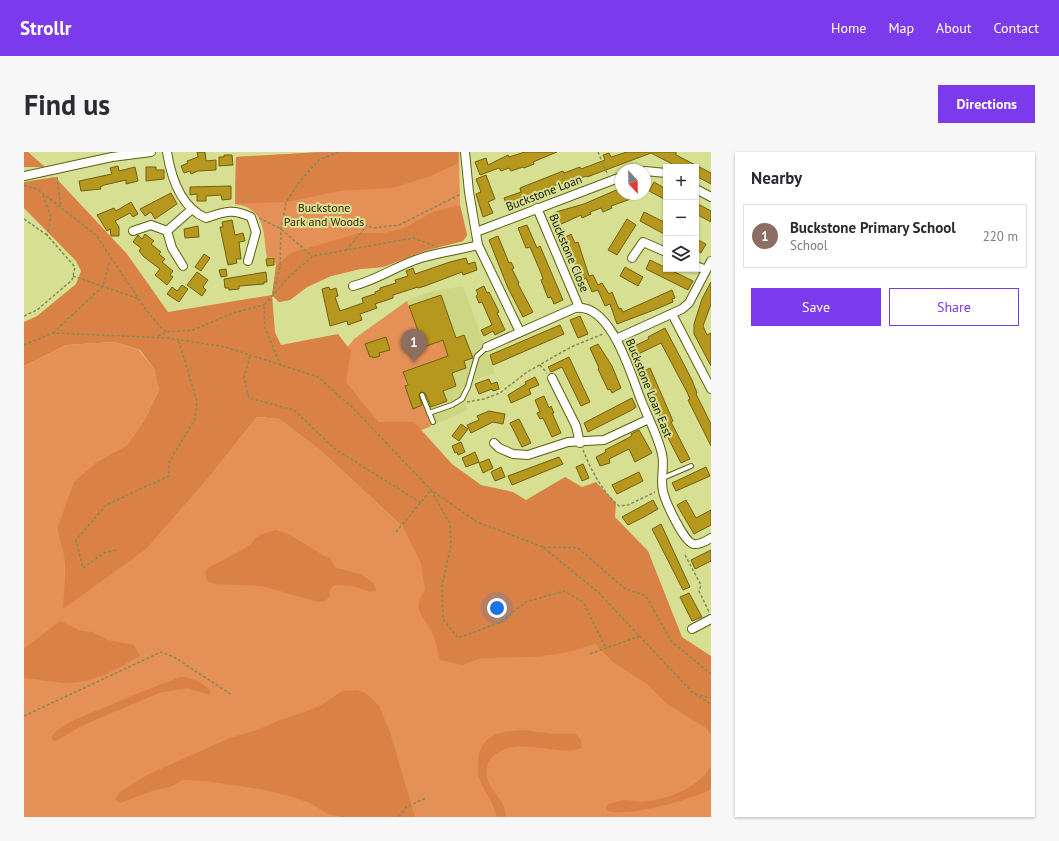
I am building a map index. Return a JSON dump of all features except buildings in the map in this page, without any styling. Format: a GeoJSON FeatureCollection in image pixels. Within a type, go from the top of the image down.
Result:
{"type":"FeatureCollection","features":[{"type":"Feature","properties":{"kind":"street"},"geometry":{"type":"LineString","coordinates":[[24,176],[57,170],[112,155],[151,152]]}},
{"type":"Feature","properties":{"kind":"street"},"geometry":{"type":"LineString","coordinates":[[167,152],[173,178],[191,210],[206,218],[230,211],[242,213],[251,217],[256,232],[248,261]]}},
{"type":"Feature","properties":{"kind":"street"},"geometry":{"type":"LineString","coordinates":[[465,152],[469,192],[478,245],[520,332]]}},
{"type":"Feature","properties":{"kind":"street"},"geometry":{"type":"LineString","coordinates":[[651,172],[663,173]]}},
{"type":"Feature","properties":{"kind":"street","name":"Buckstone Loan"},"geometry":{"type":"LineString","coordinates":[[476,232],[615,179]]}},
{"type":"Feature","properties":{"kind":"street"},"geometry":{"type":"LineString","coordinates":[[699,190],[711,197]]}},
{"type":"Feature","properties":{"kind":"street","name":"Buckstone Close"},"geometry":{"type":"LineString","coordinates":[[537,208],[580,307]]}},
{"type":"Feature","properties":{"kind":"street"},"geometry":{"type":"LineString","coordinates":[[167,231],[191,210]]}},
{"type":"Feature","properties":{"kind":"street"},"geometry":{"type":"LineString","coordinates":[[133,231],[151,226],[167,231]]}},
{"type":"Feature","properties":{"kind":"street"},"geometry":{"type":"LineString","coordinates":[[167,231],[172,248],[183,266]]}},
{"type":"Feature","properties":{"kind":"street"},"geometry":{"type":"LineString","coordinates":[[632,258],[643,242],[663,251]]}},
{"type":"Feature","properties":{"kind":"street"},"geometry":{"type":"LineString","coordinates":[[351,286],[366,283],[396,267],[422,258],[478,245]]}},
{"type":"Feature","properties":{"kind":"street"},"geometry":{"type":"LineString","coordinates":[[616,339],[672,314],[689,303],[711,261]]}},
{"type":"Feature","properties":{"kind":"street"},"geometry":{"type":"LineString","coordinates":[[699,267],[706,270]]}},
{"type":"Feature","properties":{"kind":"street"},"geometry":{"type":"LineString","coordinates":[[487,347],[580,307]]}},
{"type":"Feature","properties":{"kind":"street","name":"Buckstone Loan East"},"geometry":{"type":"LineString","coordinates":[[580,307],[586,308],[595,313],[611,331],[630,368],[662,453],[662,490],[685,539],[694,545],[711,538]]}},
{"type":"Feature","properties":{"kind":"street"},"geometry":{"type":"LineString","coordinates":[[672,314],[711,389]]}},
{"type":"Feature","properties":{"kind":"street"},"geometry":{"type":"LineString","coordinates":[[552,378],[555,389],[576,426],[580,443]]}},
{"type":"Feature","properties":{"kind":"street"},"geometry":{"type":"LineString","coordinates":[[494,443],[499,448],[513,454],[528,455],[555,445],[604,440],[649,419]]}},
{"type":"Feature","properties":{"kind":"street"},"geometry":{"type":"LineString","coordinates":[[692,629],[711,617]]}},
{"type":"Feature","properties":{"kind":"lane"},"geometry":{"type":"LineString","coordinates":[[429,413],[452,405],[462,399],[468,387],[476,356],[487,347]]}},
{"type":"Feature","properties":{"kind":"lane"},"geometry":{"type":"LineString","coordinates":[[422,395],[433,422]]}},
{"type":"Feature","properties":{"kind":"lane"},"geometry":{"type":"LineString","coordinates":[[662,478],[691,466]]}},
{"type":"Feature","properties":{"kind":"path"},"geometry":{"type":"LineString","coordinates":[[272,295],[280,267],[281,229],[286,202],[300,181],[319,160],[339,152]]}},
{"type":"Feature","properties":{"kind":"path"},"geometry":{"type":"LineString","coordinates":[[598,152],[610,181]]}},
{"type":"Feature","properties":{"kind":"path"},"geometry":{"type":"LineString","coordinates":[[57,170],[57,187],[61,207]]}},
{"type":"Feature","properties":{"kind":"path"},"geometry":{"type":"LineString","coordinates":[[24,185],[43,193],[96,235],[110,259],[139,299],[162,330],[167,332]]}},
{"type":"Feature","properties":{"kind":"path"},"geometry":{"type":"LineString","coordinates":[[355,221],[366,226],[383,228],[399,225],[469,192]]}},
{"type":"Feature","properties":{"kind":"path"},"geometry":{"type":"LineString","coordinates":[[43,193],[51,217],[47,235]]}},
{"type":"Feature","properties":{"kind":"path"},"geometry":{"type":"LineString","coordinates":[[251,217],[259,218],[281,229],[313,256]]}},
{"type":"Feature","properties":{"kind":"path"},"geometry":{"type":"LineString","coordinates":[[24,219],[47,235],[75,267],[72,280],[37,310],[24,316]]}},
{"type":"Feature","properties":{"kind":"path"},"geometry":{"type":"LineString","coordinates":[[346,250],[366,226]]}},
{"type":"Feature","properties":{"kind":"path"},"geometry":{"type":"LineString","coordinates":[[156,337],[167,332],[193,330],[233,313],[264,305],[289,277],[313,256],[413,238],[439,247]]}},
{"type":"Feature","properties":{"kind":"path"},"geometry":{"type":"LineString","coordinates":[[24,345],[53,333],[103,286],[110,259]]}},
{"type":"Feature","properties":{"kind":"path"},"geometry":{"type":"LineString","coordinates":[[73,276],[139,299]]}},
{"type":"Feature","properties":{"kind":"path"},"geometry":{"type":"LineString","coordinates":[[264,305],[265,328],[281,366]]}},
{"type":"Feature","properties":{"kind":"path"},"geometry":{"type":"LineString","coordinates":[[462,399],[465,402],[478,400],[500,393],[540,365],[571,347],[611,331]]}},
{"type":"Feature","properties":{"kind":"path"},"geometry":{"type":"LineString","coordinates":[[53,333],[178,339],[225,347],[318,377],[355,410],[431,490],[477,522],[543,547],[599,593],[693,693],[711,704]]}},
{"type":"Feature","properties":{"kind":"path"},"geometry":{"type":"LineString","coordinates":[[116,550],[104,553],[83,568],[76,540],[106,505],[169,476],[169,462],[195,419],[197,401],[178,339]]}},
{"type":"Feature","properties":{"kind":"path"},"geometry":{"type":"LineString","coordinates":[[250,356],[244,377],[249,398],[294,410],[335,449],[421,503]]}},
{"type":"Feature","properties":{"kind":"path"},"geometry":{"type":"LineString","coordinates":[[540,365],[552,378]]}},
{"type":"Feature","properties":{"kind":"path"},"geometry":{"type":"LineString","coordinates":[[580,443],[588,462],[610,499],[619,506],[628,505],[662,490]]}},
{"type":"Feature","properties":{"kind":"path"},"geometry":{"type":"LineString","coordinates":[[396,532],[431,490]]}},
{"type":"Feature","properties":{"kind":"path"},"geometry":{"type":"LineString","coordinates":[[431,490],[450,524],[451,545],[442,586],[443,619],[458,638],[499,623],[526,602],[564,591],[583,602],[606,648]]}},
{"type":"Feature","properties":{"kind":"path"},"geometry":{"type":"LineString","coordinates":[[543,547],[578,548],[624,588],[646,596],[672,641],[711,674]]}},
{"type":"Feature","properties":{"kind":"path"},"geometry":{"type":"LineString","coordinates":[[685,555],[701,585],[699,592],[711,617]]}},
{"type":"Feature","properties":{"kind":"path"},"geometry":{"type":"LineString","coordinates":[[590,654],[640,636]]}},
{"type":"Feature","properties":{"kind":"path"},"geometry":{"type":"LineString","coordinates":[[24,716],[161,652],[174,657],[232,695]]}},
{"type":"Feature","properties":{"kind":"path"},"geometry":{"type":"LineString","coordinates":[[693,693],[711,698]]}},
{"type":"Feature","properties":{"kind":"path"},"geometry":{"type":"LineString","coordinates":[[399,817],[406,807],[426,798]]}},
{"type":"Feature","properties":{"kind":"shaded area"},"geometry":{"type":"Polygon","coordinates":[[[24,152],[28,152],[45,167],[24,167],[24,152]]]}},
{"type":"Feature","properties":{"kind":"shaded area"},"geometry":{"type":"Polygon","coordinates":[[[322,152],[459,152],[458,163],[431,176],[392,188],[340,191],[286,202],[235,204],[236,157],[322,152]]]}},
{"type":"Feature","properties":{"kind":"shaded area"},"geometry":{"type":"Polygon","coordinates":[[[55,177],[127,254],[168,312],[272,295],[275,332],[281,345],[338,334],[351,351],[346,382],[378,422],[414,422],[452,464],[481,485],[513,492],[526,500],[565,477],[582,487],[596,482],[616,503],[615,517],[648,551],[682,637],[711,656],[711,735],[706,728],[667,704],[647,684],[613,662],[595,644],[568,652],[535,657],[481,658],[462,665],[440,660],[435,639],[419,608],[421,597],[425,590],[421,563],[403,527],[320,450],[279,419],[257,417],[214,471],[146,549],[63,609],[65,579],[64,556],[57,529],[74,482],[98,461],[127,445],[145,419],[159,390],[154,369],[140,350],[115,342],[66,345],[24,366],[24,322],[37,316],[76,284],[81,271],[76,261],[24,208],[24,182],[55,177]]]}},
{"type":"Feature","properties":{"kind":"shaded area"},"geometry":{"type":"Polygon","coordinates":[[[460,205],[467,235],[463,241],[424,251],[383,267],[360,269],[331,276],[307,287],[290,300],[279,302],[272,295],[276,266],[291,253],[359,233],[384,233],[404,228],[433,212],[460,205]]]}},
{"type":"Feature","properties":{"kind":"shaded area"},"geometry":{"type":"Polygon","coordinates":[[[463,286],[495,373],[473,381],[465,402],[468,410],[392,443],[354,339],[407,301],[426,293],[463,286]]]}},
{"type":"Feature","properties":{"kind":"shaded area"},"geometry":{"type":"Polygon","coordinates":[[[275,530],[289,535],[330,558],[335,568],[353,572],[371,581],[375,586],[376,591],[371,592],[353,586],[334,585],[329,591],[330,597],[325,601],[318,602],[262,586],[215,584],[207,581],[205,572],[208,568],[251,545],[255,539],[265,533],[275,530]]]}},
{"type":"Feature","properties":{"kind":"shaded area"},"geometry":{"type":"Polygon","coordinates":[[[60,621],[81,631],[93,632],[108,640],[134,645],[140,656],[106,674],[78,682],[63,683],[24,678],[24,649],[60,621]]]}},
{"type":"Feature","properties":{"kind":"shaded area"},"geometry":{"type":"Polygon","coordinates":[[[181,677],[194,679],[205,685],[211,691],[210,695],[187,688],[159,693],[81,726],[56,741],[52,740],[51,736],[63,726],[77,719],[143,691],[181,677]]]}},
{"type":"Feature","properties":{"kind":"shaded area"},"geometry":{"type":"Polygon","coordinates":[[[357,690],[366,693],[379,706],[390,732],[415,817],[343,817],[328,814],[310,803],[290,796],[259,789],[206,781],[183,780],[170,787],[155,790],[120,803],[115,799],[120,792],[149,774],[230,738],[257,730],[305,712],[323,704],[342,691],[357,690]]]}},
{"type":"Feature","properties":{"kind":"shaded area"},"geometry":{"type":"Polygon","coordinates":[[[523,730],[554,734],[576,734],[581,740],[581,748],[565,750],[514,747],[505,749],[493,756],[488,764],[487,776],[492,789],[503,805],[505,811],[505,817],[497,817],[494,807],[478,776],[478,762],[480,753],[483,745],[493,736],[523,730]]]}},
{"type":"Feature","properties":{"kind":"shaded area"},"geometry":{"type":"Polygon","coordinates":[[[711,767],[711,789],[690,798],[644,810],[630,812],[608,811],[606,807],[608,804],[624,800],[643,802],[652,801],[681,792],[698,781],[711,767]]]}},
{"type":"Feature","properties":{"kind":"green space","name":"Buckstone Park and Woods"},"geometry":{"type":"Polygon","coordinates":[[[322,152],[459,152],[460,205],[467,235],[463,241],[424,251],[383,267],[360,269],[331,276],[307,287],[290,300],[279,302],[272,295],[276,266],[274,257],[267,258],[262,225],[255,213],[248,208],[235,204],[236,157],[322,152]]]}},
{"type":"Feature","properties":{"kind":"green space"},"geometry":{"type":"Polygon","coordinates":[[[407,301],[424,347],[443,340],[448,356],[432,361],[435,369],[424,372],[421,365],[403,372],[413,409],[423,405],[431,426],[392,443],[325,376],[354,339],[407,301]]]}},
{"type":"Feature","properties":{"kind":"green space"},"geometry":{"type":"Polygon","coordinates":[[[115,342],[139,350],[154,369],[159,390],[145,419],[127,445],[98,461],[57,529],[64,555],[65,579],[214,471],[257,417],[279,419],[320,450],[403,527],[711,701],[711,817],[24,817],[24,366],[66,345],[115,342]]]}},
{"type":"Feature","properties":{"kind":"place","name":"Buckstone Primary School"},"geometry":{"type":"Point","coordinates":[414,362]}}]}
